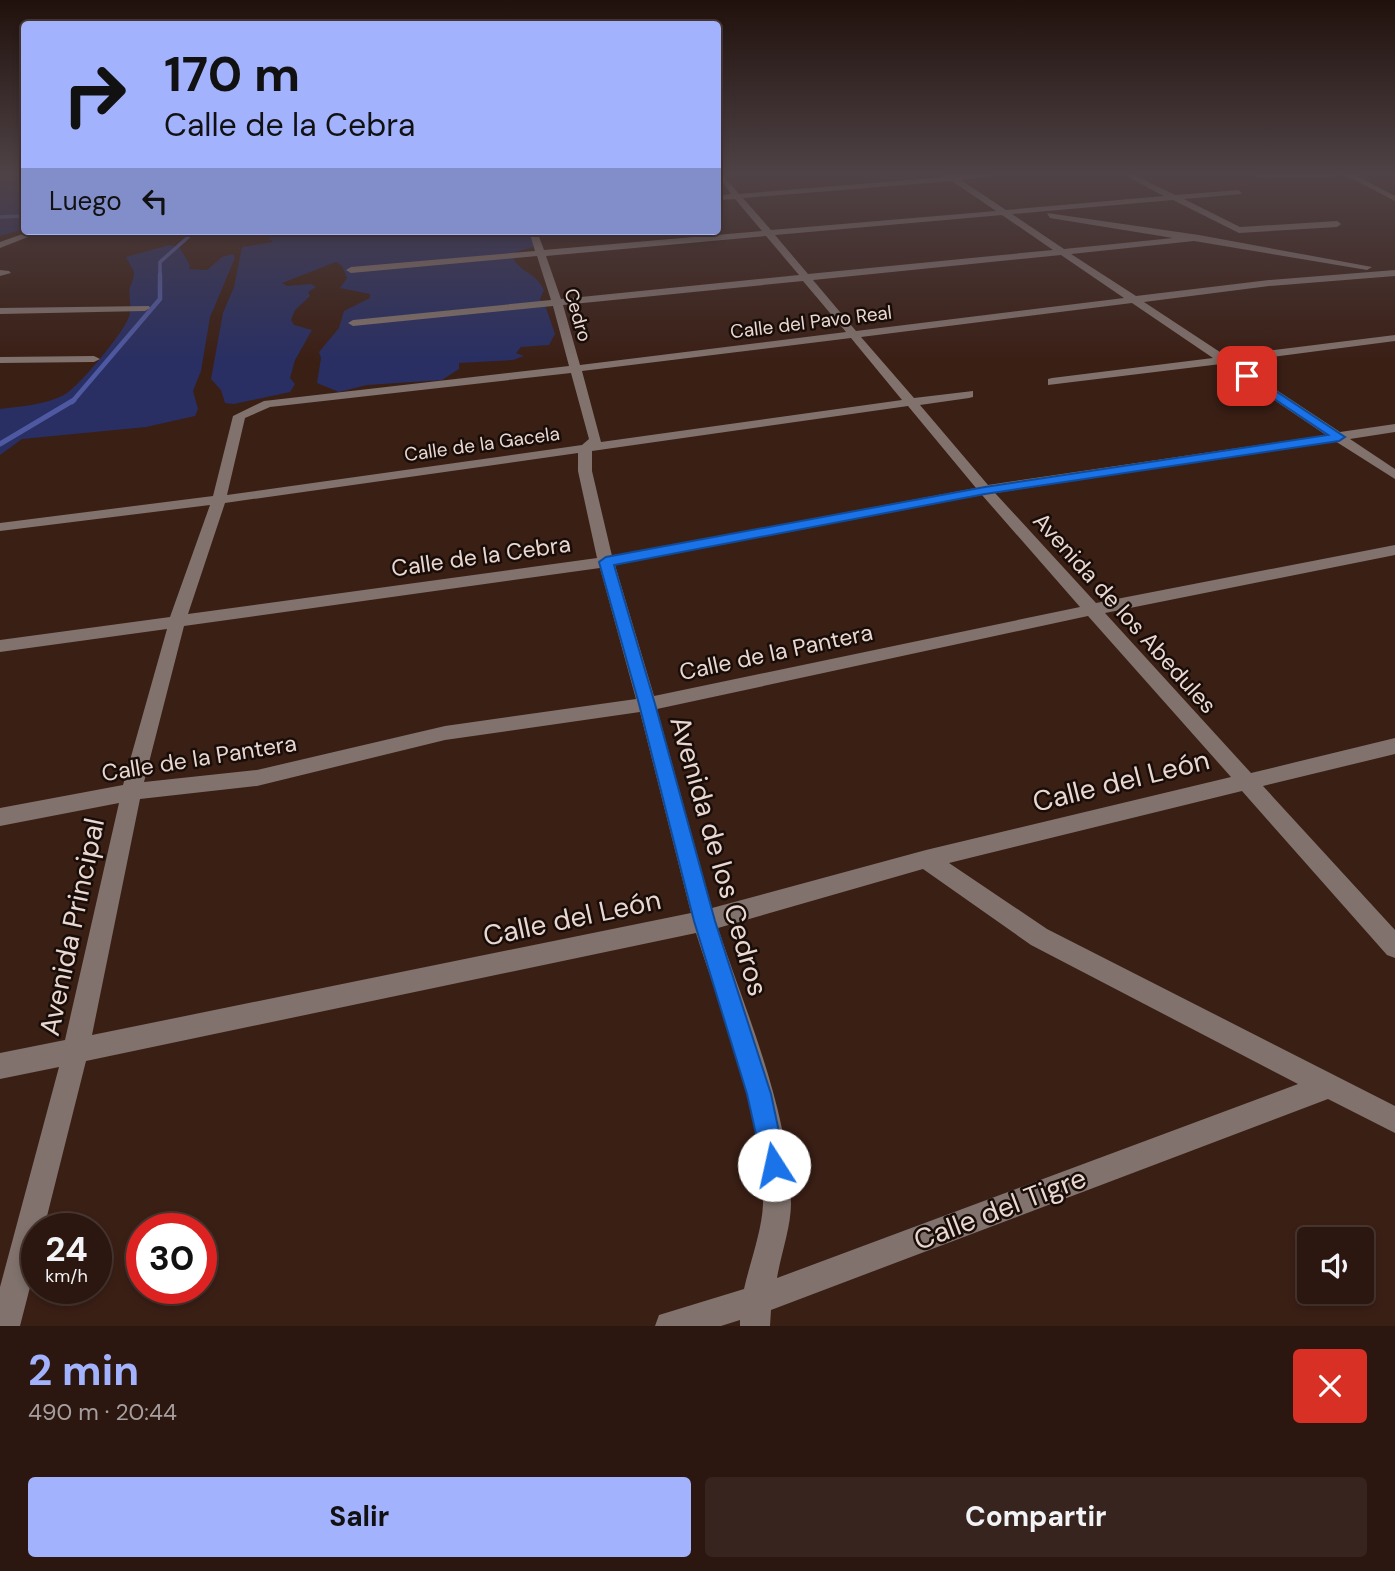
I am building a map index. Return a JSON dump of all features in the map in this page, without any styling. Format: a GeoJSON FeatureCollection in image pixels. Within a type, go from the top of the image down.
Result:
{"type":"FeatureCollection","features":[{"type":"Feature","properties":{"kind":"street"},"geometry":{"type":"LineString","coordinates":[[0,245],[23,237]]}},
{"type":"Feature","properties":{"kind":"street","name":"Cedro"},"geometry":{"type":"LineString","coordinates":[[535,237],[557,303],[574,369]]}},
{"type":"Feature","properties":{"kind":"street"},"geometry":{"type":"LineString","coordinates":[[351,270],[737,237]]}},
{"type":"Feature","properties":{"kind":"street","name":"Avenida de los Abedules"},"geometry":{"type":"LineString","coordinates":[[772,237],[910,402],[1090,610],[1395,947]]}},
{"type":"Feature","properties":{"kind":"street"},"geometry":{"type":"LineString","coordinates":[[1040,237],[1395,475]]}},
{"type":"Feature","properties":{"kind":"street"},"geometry":{"type":"LineString","coordinates":[[1186,237],[1395,272]]}},
{"type":"Feature","properties":{"kind":"street"},"geometry":{"type":"LineString","coordinates":[[353,323],[1199,239]]}},
{"type":"Feature","properties":{"kind":"street","name":"Calle del Pavo Real"},"geometry":{"type":"LineString","coordinates":[[236,421],[245,412],[268,404],[574,369],[1133,299],[1314,278],[1395,272]]}},
{"type":"Feature","properties":{"kind":"street"},"geometry":{"type":"LineString","coordinates":[[0,311],[145,308]]}},
{"type":"Feature","properties":{"kind":"street"},"geometry":{"type":"LineString","coordinates":[[1052,382],[1395,338]]}},
{"type":"Feature","properties":{"kind":"street"},"geometry":{"type":"LineString","coordinates":[[0,360],[94,359]]}},
{"type":"Feature","properties":{"kind":"street","name":"Avenida de los Cedros"},"geometry":{"type":"LineString","coordinates":[[574,369],[596,440],[584,449],[585,471],[606,562],[705,921],[755,1078],[774,1170],[777,1206],[756,1313]]}},
{"type":"Feature","properties":{"kind":"street","name":"Calle de la Gacela"},"geometry":{"type":"LineString","coordinates":[[0,527],[219,500],[969,394]]}},
{"type":"Feature","properties":{"kind":"street","name":"Avenida Principal"},"geometry":{"type":"LineString","coordinates":[[5,1326],[76,1049],[131,792],[177,621],[219,500],[236,421]]}},
{"type":"Feature","properties":{"kind":"street","name":"Calle de la Cebra"},"geometry":{"type":"LineString","coordinates":[[0,646],[606,562],[985,490],[1395,428]]}},
{"type":"Feature","properties":{"kind":"street","name":"Calle de la Pantera"},"geometry":{"type":"LineString","coordinates":[[0,817],[131,792],[257,778],[410,740],[647,704],[1090,610],[1395,550]]}},
{"type":"Feature","properties":{"kind":"street","name":"Calle del León"},"geometry":{"type":"LineString","coordinates":[[0,1066],[265,1014],[705,921],[926,859],[1395,746]]}},
{"type":"Feature","properties":{"kind":"street"},"geometry":{"type":"LineString","coordinates":[[926,859],[1039,937],[1395,1120]]}},
{"type":"Feature","properties":{"kind":"street","name":"Calle del Tigre"},"geometry":{"type":"LineString","coordinates":[[670,1326],[756,1313],[1328,1086]]}},
{"type":"Feature","properties":{"kind":"shaded area"},"geometry":{"type":"Polygon","coordinates":[[[531,237],[534,247],[515,252],[512,256],[544,290],[540,299],[555,334],[549,345],[521,347],[516,353],[524,356],[513,360],[459,363],[459,369],[442,380],[367,385],[339,392],[317,383],[321,358],[319,352],[339,328],[344,311],[370,298],[370,294],[340,288],[347,278],[342,266],[336,262],[282,283],[287,286],[311,284],[316,287],[308,292],[310,296],[295,310],[291,320],[294,325],[312,330],[295,360],[290,378],[295,384],[290,392],[234,404],[225,403],[221,390],[211,379],[223,313],[234,287],[242,247],[273,242],[269,238],[531,237]]]}},
{"type":"Feature","properties":{"kind":"shaded area"},"geometry":{"type":"Polygon","coordinates":[[[169,245],[179,247],[190,265],[189,269],[207,270],[222,257],[233,254],[235,258],[210,317],[201,371],[193,391],[198,409],[195,416],[146,427],[22,439],[0,455],[0,409],[49,401],[71,390],[109,348],[128,319],[134,272],[126,257],[169,245]]]}},
{"type":"Feature","properties":{"kind":"waterway"},"geometry":{"type":"LineString","coordinates":[[73,400],[160,299],[160,262],[188,237]]}},
{"type":"Feature","properties":{"kind":"waterway"},"geometry":{"type":"LineString","coordinates":[[0,444],[73,400]]}},
{"type":"Feature","properties":{"kind":"route"},"geometry":{"type":"LineString","coordinates":[[774,1165],[755,1078],[705,921],[606,562],[985,490],[1339,437],[1247,376]]}}]}
